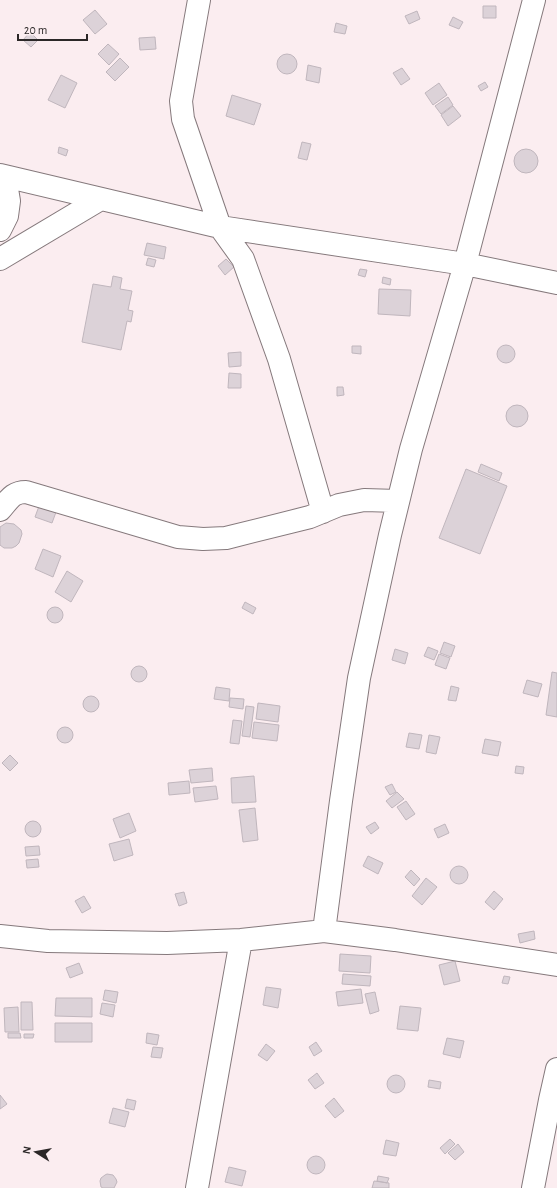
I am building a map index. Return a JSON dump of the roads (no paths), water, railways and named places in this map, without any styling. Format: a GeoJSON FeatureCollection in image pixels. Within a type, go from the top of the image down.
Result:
{"type":"FeatureCollection","features":[{"type":"Feature","properties":{"kind":"street"},"geometry":{"type":"LineString","coordinates":[[199,0],[181,100],[183,119],[220,228],[243,259],[279,359],[323,512]]}},
{"type":"Feature","properties":{"kind":"street"},"geometry":{"type":"LineString","coordinates":[[324,931],[359,678],[390,535],[411,449],[465,264],[534,0]]}},
{"type":"Feature","properties":{"kind":"street"},"geometry":{"type":"LineString","coordinates":[[0,230],[7,216],[9,201],[2,176],[220,228],[465,264],[557,283]]}},
{"type":"Feature","properties":{"kind":"street"},"geometry":{"type":"LineString","coordinates":[[0,259],[99,200]]}},
{"type":"Feature","properties":{"kind":"street"},"geometry":{"type":"LineString","coordinates":[[0,510],[14,494],[26,492],[178,537],[203,539],[226,538],[310,517],[339,505],[364,500],[398,501]]}},
{"type":"Feature","properties":{"kind":"street"},"geometry":{"type":"LineString","coordinates":[[0,936],[48,942],[167,943],[241,940],[324,931],[395,940],[557,965]]}},
{"type":"Feature","properties":{"kind":"street"},"geometry":{"type":"LineString","coordinates":[[197,1188],[241,940]]}},
{"type":"Feature","properties":{"kind":"street"},"geometry":{"type":"LineString","coordinates":[[533,1188],[557,1069]]}}]}
